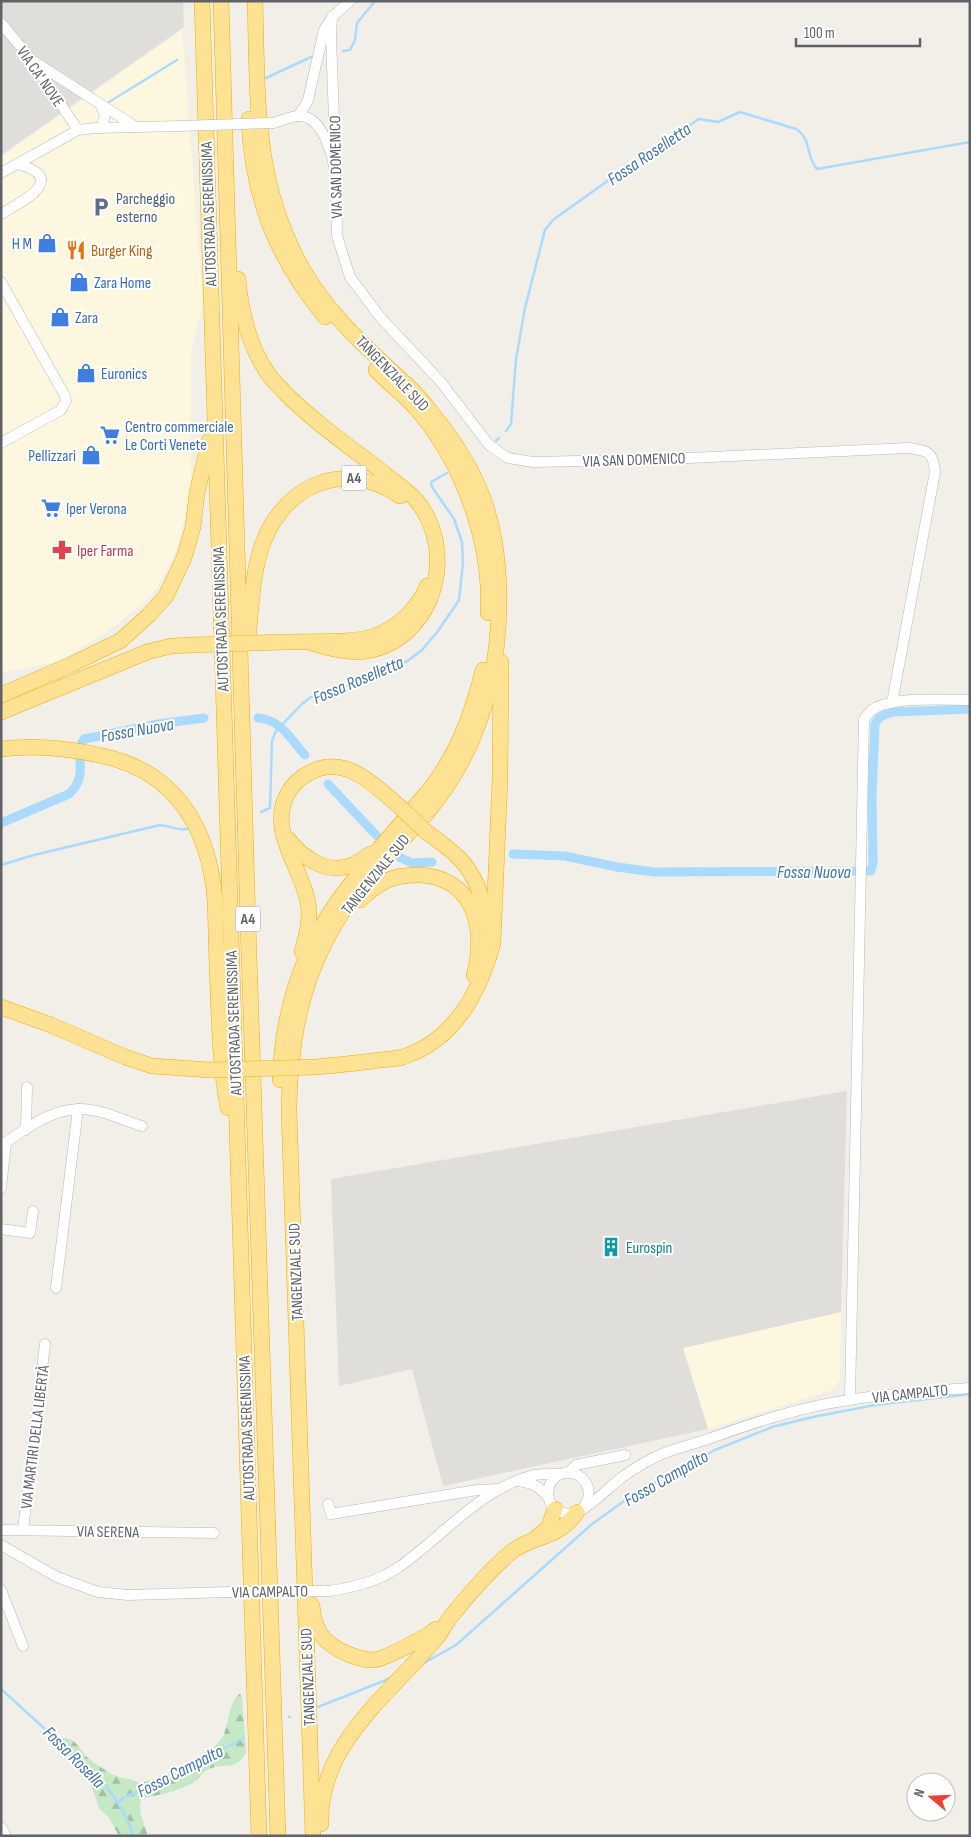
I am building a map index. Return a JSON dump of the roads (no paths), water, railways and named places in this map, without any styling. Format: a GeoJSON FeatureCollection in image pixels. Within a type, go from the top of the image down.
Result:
{"type":"FeatureCollection","features":[{"type":"Feature","properties":{"kind":"highway","name":"AUTOSTRADA SERENISSIMA"},"geometry":{"type":"LineString","coordinates":[[202,1],[259,1836]]}},
{"type":"Feature","properties":{"kind":"highway","name":"AUTOSTRADA SERENISSIMA"},"geometry":{"type":"LineString","coordinates":[[221,1],[278,1836]]}},
{"type":"Feature","properties":{"kind":"highway","name":"TANGENZIALE SUD"},"geometry":{"type":"LineString","coordinates":[[245,1],[249,128],[253,166],[261,200],[283,257],[330,324],[414,407],[444,446],[463,486],[475,519],[485,559],[489,602],[487,644],[483,671],[463,734],[440,776],[357,875],[323,924],[311,947],[291,998],[282,1038],[280,1085],[303,1836]]}},
{"type":"Feature","properties":{"kind":"highway","name":"TANGENZIALE SUD"},"geometry":{"type":"LineString","coordinates":[[255,1],[258,116],[261,146],[274,207],[288,241],[304,271],[340,319],[392,372],[413,390],[454,440],[474,474],[487,507],[496,554],[499,588],[496,648],[491,681],[485,708],[475,734],[449,783],[428,811],[349,904],[326,940],[300,1005],[294,1040],[290,1082],[313,1836]]}},
{"type":"Feature","properties":{"kind":"highway","name":"A4"},"geometry":{"type":"LineString","coordinates":[[227,203],[241,302],[246,324],[252,346],[269,376],[298,405],[416,500],[432,524],[438,551],[434,590],[426,609],[406,632],[381,647],[362,651],[340,651],[309,642]]}},
{"type":"Feature","properties":{"kind":"highway","name":"A4"},"geometry":{"type":"LineString","coordinates":[[1,695],[120,641],[149,615],[166,596],[184,558],[193,527],[197,493],[214,420]]}},
{"type":"Feature","properties":{"kind":"highway","name":"A4"},"geometry":{"type":"LineString","coordinates":[[1,712],[147,652],[171,646],[190,645],[285,642],[309,642],[355,639],[374,636],[392,628],[412,610],[424,591],[430,576],[432,560],[426,530],[412,506],[387,487],[371,481],[352,478],[336,479],[318,484],[299,494],[282,510],[269,528],[260,552],[254,579],[242,712]]}},
{"type":"Feature","properties":{"kind":"highway"},"geometry":{"type":"LineString","coordinates":[[1,1007],[152,1066],[211,1070],[316,1067],[402,1058],[428,1046],[449,1030],[464,1011],[480,980],[488,962],[493,943],[498,837],[502,632],[499,588]]}},
{"type":"Feature","properties":{"kind":"highway","name":"A4"},"geometry":{"type":"LineString","coordinates":[[1,724],[81,679]]}},
{"type":"Feature","properties":{"kind":"highway","name":"A4"},"geometry":{"type":"LineString","coordinates":[[1,749],[25,746],[81,752],[117,759],[136,766],[155,777],[169,788],[185,808],[198,830],[208,863],[215,898],[220,1047],[226,1097],[237,1148]]}},
{"type":"Feature","properties":{"kind":"highway"},"geometry":{"type":"LineString","coordinates":[[291,998],[306,936],[309,906],[306,893],[284,840],[280,825],[282,806],[291,788],[307,774],[323,767],[340,767],[355,772],[372,783],[425,831],[460,858],[475,881],[483,900],[488,938],[480,980]]}},
{"type":"Feature","properties":{"kind":"highway"},"geometry":{"type":"LineString","coordinates":[[280,825],[289,841],[302,854],[324,866],[342,868],[349,866],[383,845]]}},
{"type":"Feature","properties":{"kind":"highway"},"geometry":{"type":"LineString","coordinates":[[316,962],[358,902],[370,890],[388,879],[403,875],[444,879],[460,890],[472,907],[478,926],[480,951],[474,974],[465,994],[428,1046]]}},
{"type":"Feature","properties":{"kind":"highway"},"geometry":{"type":"LineString","coordinates":[[531,1542],[548,1528],[552,1503]]}},
{"type":"Feature","properties":{"kind":"highway"},"geometry":{"type":"LineString","coordinates":[[303,1521],[310,1563],[312,1609],[318,1630],[329,1644],[355,1657],[375,1660],[430,1634],[452,1615],[498,1564],[513,1551],[560,1530],[580,1510]]}},
{"type":"Feature","properties":{"kind":"highway"},"geometry":{"type":"LineString","coordinates":[[321,1836],[320,1819],[326,1786],[331,1769],[348,1737],[375,1704],[438,1636],[452,1615]]}},
{"type":"Feature","properties":{"kind":"street"},"geometry":{"type":"LineString","coordinates":[[1,173],[78,130],[274,123],[298,116],[304,110],[308,100],[324,30],[332,18],[350,1]]}},
{"type":"Feature","properties":{"kind":"street","name":"VIA SAN DOMENICO"},"geometry":{"type":"LineString","coordinates":[[332,18],[335,146],[332,156],[336,178],[337,236],[350,277],[380,317],[441,382],[489,446],[508,458],[533,462],[668,459],[908,448],[926,451],[934,460],[935,472],[892,703]]}},
{"type":"Feature","properties":{"kind":"street","name":"VIA CA' NOVE"},"geometry":{"type":"LineString","coordinates":[[1,24],[30,58],[78,130]]}},
{"type":"Feature","properties":{"kind":"street"},"geometry":{"type":"LineString","coordinates":[[30,58],[137,128]]}},
{"type":"Feature","properties":{"kind":"street"},"geometry":{"type":"LineString","coordinates":[[100,104],[105,116],[102,128]]}},
{"type":"Feature","properties":{"kind":"street"},"geometry":{"type":"LineString","coordinates":[[298,116],[314,122],[321,129],[332,156]]}},
{"type":"Feature","properties":{"kind":"street"},"geometry":{"type":"LineString","coordinates":[[1,214],[34,195],[39,188],[40,179],[36,172],[29,167],[18,164]]}},
{"type":"Feature","properties":{"kind":"street"},"geometry":{"type":"LineString","coordinates":[[1,207],[13,207]]}},
{"type":"Feature","properties":{"kind":"street"},"geometry":{"type":"LineString","coordinates":[[1,282],[65,396],[66,401],[60,410],[1,443]]}},
{"type":"Feature","properties":{"kind":"street"},"geometry":{"type":"LineString","coordinates":[[850,1399],[864,719],[874,708],[892,703],[922,700],[970,700]]}},
{"type":"Feature","properties":{"kind":"street"},"geometry":{"type":"LineString","coordinates":[[26,1130],[27,1087]]}},
{"type":"Feature","properties":{"kind":"street"},"geometry":{"type":"LineString","coordinates":[[56,1288],[78,1109]]}},
{"type":"Feature","properties":{"kind":"street"},"geometry":{"type":"LineString","coordinates":[[1,1188],[4,1144],[59,1112],[78,1109],[94,1111],[142,1126]]}},
{"type":"Feature","properties":{"kind":"street"},"geometry":{"type":"LineString","coordinates":[[1,1229],[30,1233],[33,1211]]}},
{"type":"Feature","properties":{"kind":"street","name":"VIA MARTIRI DELLA LIBERTÀ"},"geometry":{"type":"LineString","coordinates":[[23,1530],[45,1344]]}},
{"type":"Feature","properties":{"kind":"street","name":"VIA CAMPALTO"},"geometry":{"type":"LineString","coordinates":[[580,1510],[643,1463],[671,1450],[782,1414],[850,1399],[970,1388]]}},
{"type":"Feature","properties":{"kind":"street"},"geometry":{"type":"LineString","coordinates":[[552,1503],[551,1484],[576,1465],[624,1455]]}},
{"type":"Feature","properties":{"kind":"street","name":"VIA CAMPALTO"},"geometry":{"type":"LineString","coordinates":[[1,1545],[56,1577],[98,1592],[128,1595],[328,1591],[364,1584],[395,1569],[433,1542],[480,1502],[517,1481],[543,1473],[564,1474]]}},
{"type":"Feature","properties":{"kind":"street"},"geometry":{"type":"LineString","coordinates":[[517,1481],[539,1487],[552,1503],[565,1514],[580,1510],[589,1496],[588,1485],[579,1475],[564,1474]]}},
{"type":"Feature","properties":{"kind":"street"},"geometry":{"type":"LineString","coordinates":[[588,1485],[599,1486],[620,1479]]}},
{"type":"Feature","properties":{"kind":"street"},"geometry":{"type":"LineString","coordinates":[[328,1504],[331,1514],[476,1490],[502,1489]]}},
{"type":"Feature","properties":{"kind":"street","name":"VIA SERENA"},"geometry":{"type":"LineString","coordinates":[[1,1530],[214,1533]]}},
{"type":"Feature","properties":{"kind":"street"},"geometry":{"type":"LineString","coordinates":[[1,1590],[23,1646]]}},
{"type":"Feature","properties":{"kind":"street"},"geometry":{"type":"LineString","coordinates":[[1,1827],[6,1836]]}},
{"type":"Feature","properties":{"kind":"waterway"},"geometry":{"type":"LineString","coordinates":[[343,51],[350,50],[355,40],[357,23],[375,1]]}},
{"type":"Feature","properties":{"kind":"waterway"},"geometry":{"type":"LineString","coordinates":[[266,78],[311,57]]}},
{"type":"Feature","properties":{"kind":"waterway"},"geometry":{"type":"LineString","coordinates":[[109,102],[177,60]]}},
{"type":"Feature","properties":{"kind":"waterway","name":"Fossa Roselletta"},"geometry":{"type":"LineString","coordinates":[[506,431],[511,424],[516,359],[525,308],[545,230],[553,220],[699,119],[718,122],[740,112],[796,129],[807,143],[811,160],[817,169],[970,142]]}},
{"type":"Feature","properties":{"kind":"waterway","name":"Fossa Roselletta"},"geometry":{"type":"LineString","coordinates":[[496,441],[499,438]]}},
{"type":"Feature","properties":{"kind":"waterway","name":"Fossa Roselletta"},"geometry":{"type":"LineString","coordinates":[[261,812],[270,808],[272,741],[276,731],[311,697],[339,690],[406,662],[422,650],[438,631],[459,600],[463,563],[462,542],[454,519],[432,487],[431,482],[447,473]]}},
{"type":"Feature","properties":{"kind":"waterway","name":"Fossa Nuova"},"geometry":{"type":"LineString","coordinates":[[513,854],[565,856],[617,867],[654,872],[871,871],[873,863],[872,795],[875,724],[878,719],[893,712],[970,709]]}},
{"type":"Feature","properties":{"kind":"waterway","name":"Fossa Nuova"},"geometry":{"type":"LineString","coordinates":[[1,823],[69,794],[79,779],[80,751],[84,739],[158,724],[204,718]]}},
{"type":"Feature","properties":{"kind":"waterway","name":"Fossa Nuova"},"geometry":{"type":"LineString","coordinates":[[258,718],[273,722],[279,726],[305,755]]}},
{"type":"Feature","properties":{"kind":"waterway","name":"Fossa Nuova"},"geometry":{"type":"LineString","coordinates":[[328,784],[377,836]]}},
{"type":"Feature","properties":{"kind":"waterway","name":"Fossa Roselletta"},"geometry":{"type":"LineString","coordinates":[[1,865],[34,855],[160,825],[188,829]]}},
{"type":"Feature","properties":{"kind":"waterway","name":"Fossa Nuova"},"geometry":{"type":"LineString","coordinates":[[399,857],[412,863],[432,862]]}},
{"type":"Feature","properties":{"kind":"waterway","name":"Fosso Campalto"},"geometry":{"type":"LineString","coordinates":[[422,1664],[456,1645],[592,1524],[631,1496],[715,1450],[772,1427],[813,1417],[875,1405],[970,1394]]}},
{"type":"Feature","properties":{"kind":"waterway","name":"Fosso Campalto"},"geometry":{"type":"LineString","coordinates":[[318,1707],[391,1678]]}},
{"type":"Feature","properties":{"kind":"waterway","name":"Fossa Rosella"},"geometry":{"type":"LineString","coordinates":[[1,1689],[102,1781],[120,1807],[134,1836]]}},
{"type":"Feature","properties":{"kind":"waterway","name":"Fosso Campalto"},"geometry":{"type":"LineString","coordinates":[[117,1803],[123,1798],[168,1778],[244,1738]]}},
{"type":"Feature","properties":{"kind":"place","name":"Parcheggio esterno"},"geometry":{"type":"Point","coordinates":[101,207]}},
{"type":"Feature","properties":{"kind":"place","name":"H M"},"geometry":{"type":"Point","coordinates":[47,243]}},
{"type":"Feature","properties":{"kind":"place","name":"Burger King"},"geometry":{"type":"Point","coordinates":[76,250]}},
{"type":"Feature","properties":{"kind":"place","name":"Zara Home"},"geometry":{"type":"Point","coordinates":[79,282]}},
{"type":"Feature","properties":{"kind":"place","name":"Zara"},"geometry":{"type":"Point","coordinates":[60,317]}},
{"type":"Feature","properties":{"kind":"place","name":"Euronics"},"geometry":{"type":"Point","coordinates":[86,373]}},
{"type":"Feature","properties":{"kind":"place","name":"Centro commerciale Le Corti Venete"},"geometry":{"type":"Point","coordinates":[110,435]}},
{"type":"Feature","properties":{"kind":"place","name":"Pellizzari"},"geometry":{"type":"Point","coordinates":[91,455]}},
{"type":"Feature","properties":{"kind":"place","name":"Iper Verona"},"geometry":{"type":"Point","coordinates":[51,508]}},
{"type":"Feature","properties":{"kind":"place","name":"Iper Farma"},"geometry":{"type":"Point","coordinates":[62,550]}},
{"type":"Feature","properties":{"kind":"place","name":"Eurospin"},"geometry":{"type":"Point","coordinates":[611,1247]}}]}
